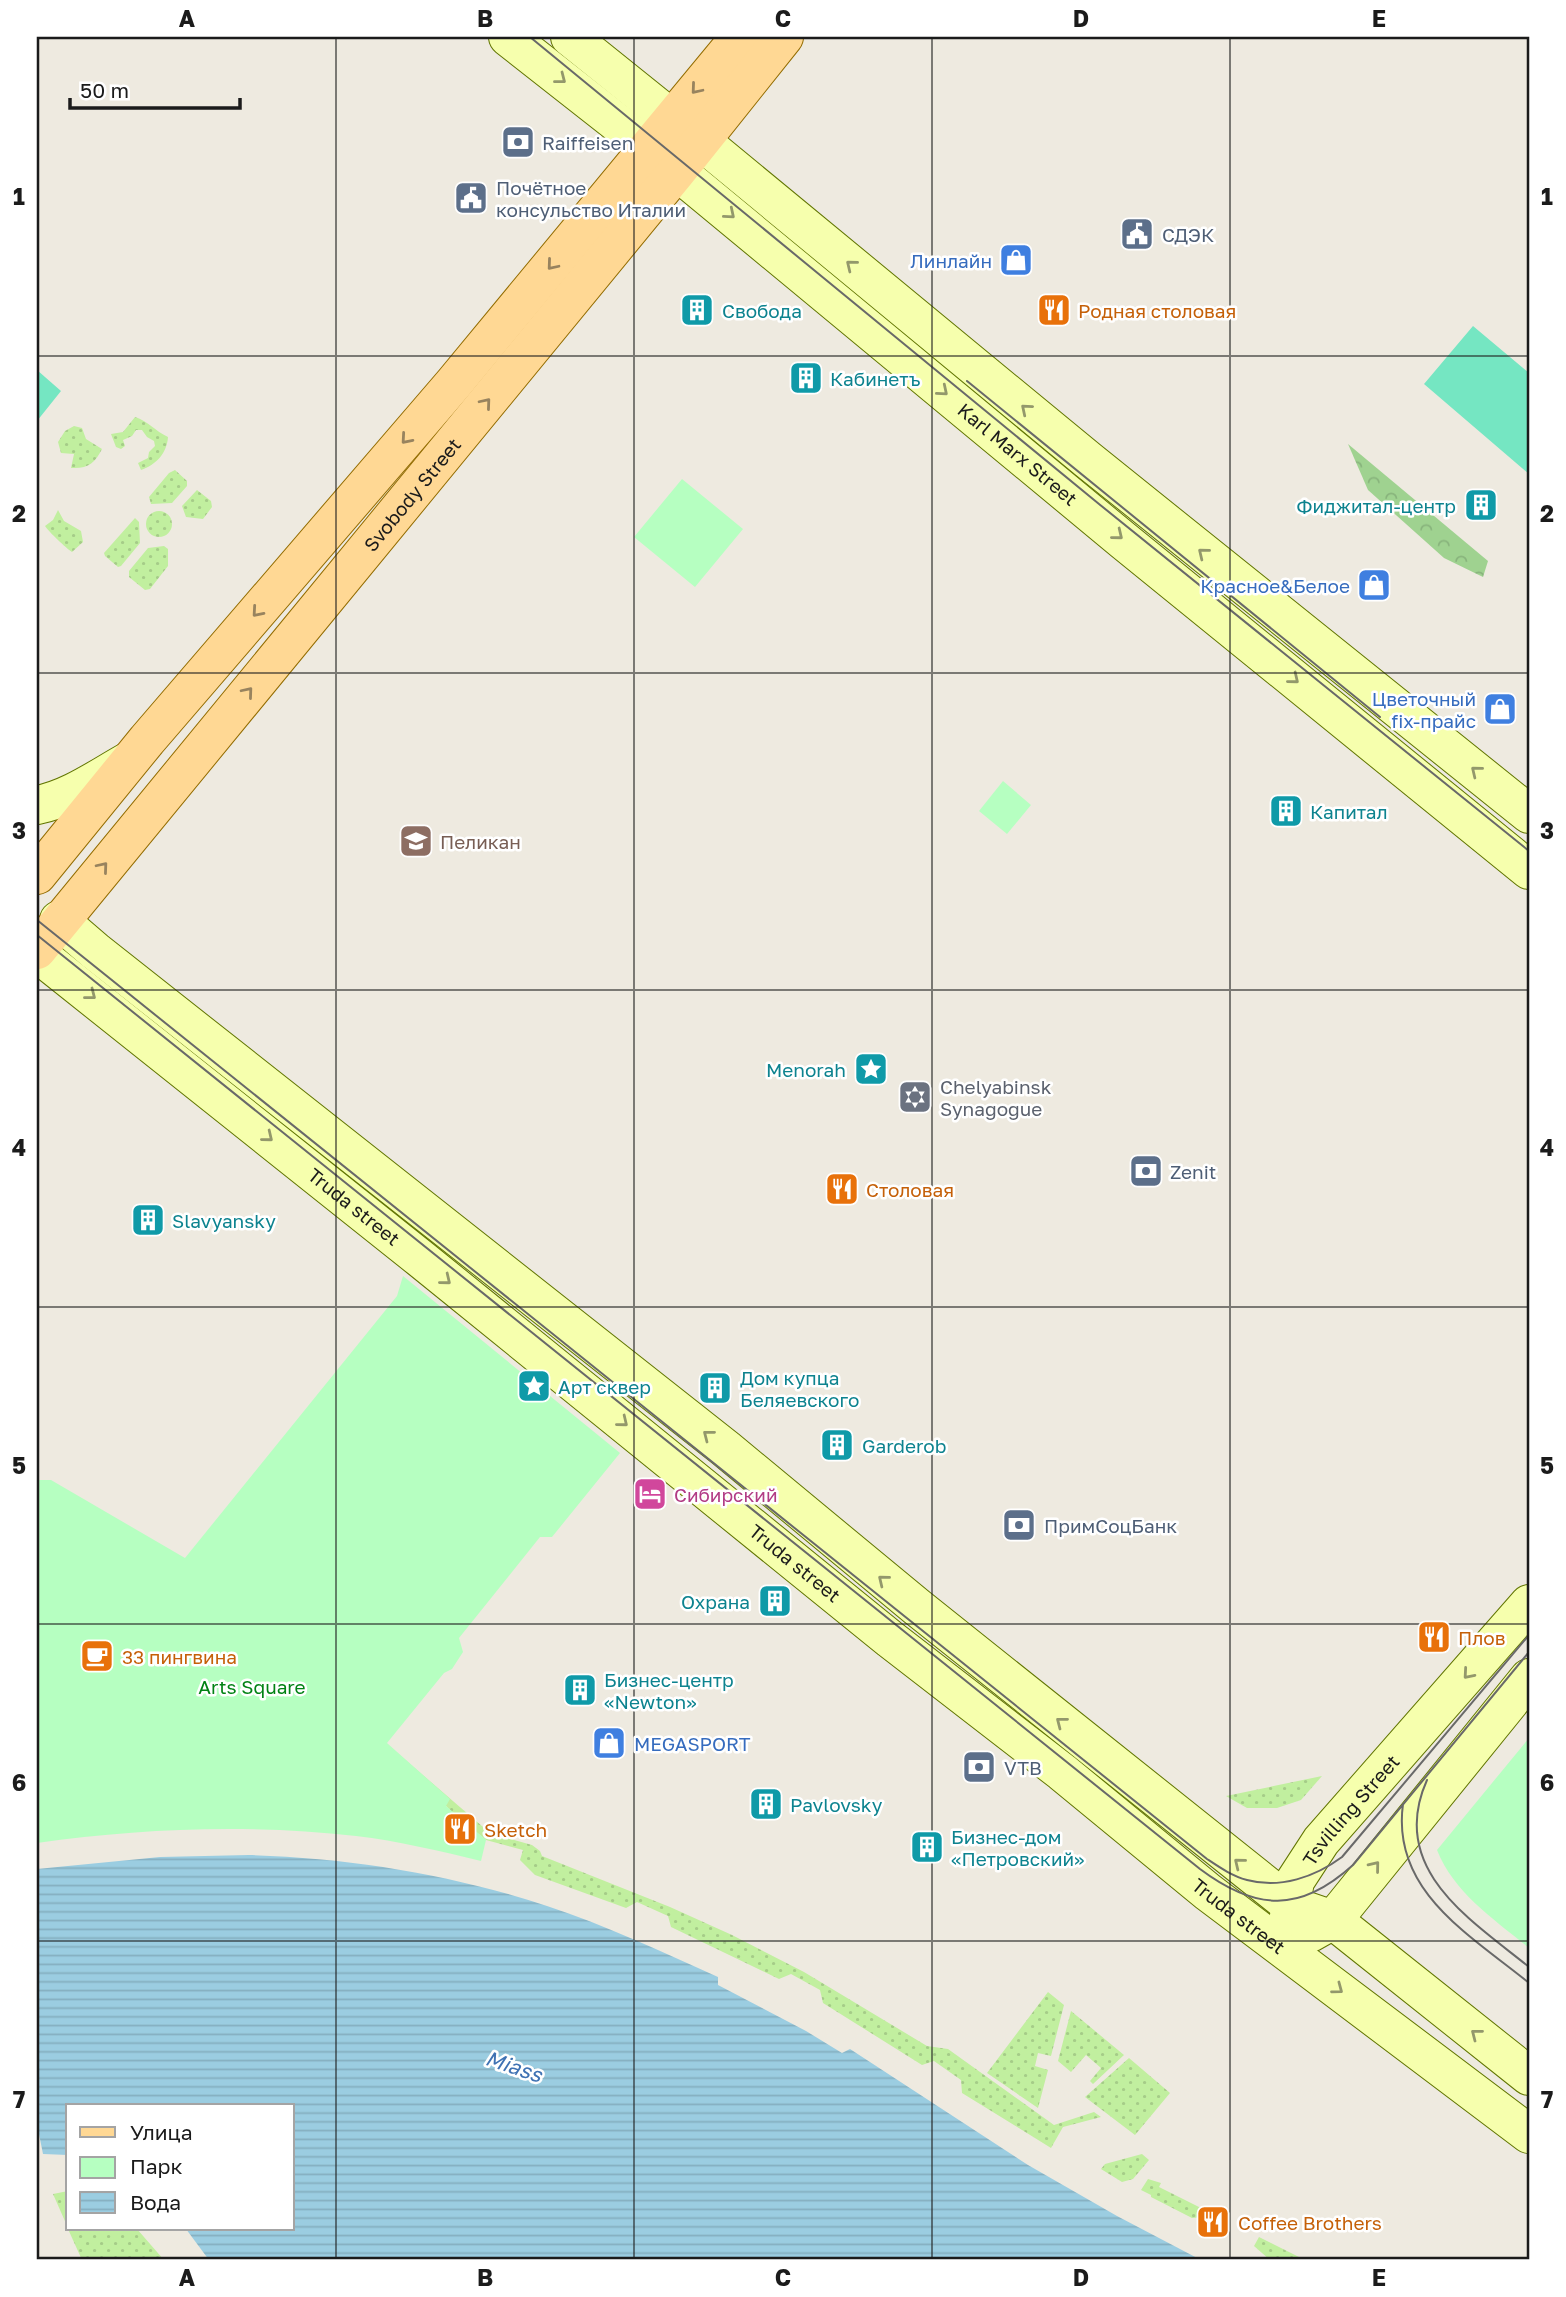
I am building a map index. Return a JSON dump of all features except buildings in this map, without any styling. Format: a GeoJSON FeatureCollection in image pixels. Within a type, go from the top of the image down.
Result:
{"type":"FeatureCollection","features":[{"type":"Feature","properties":{"kind":"main road","name":"Karl Marx Street"},"geometry":{"type":"LineString","coordinates":[[508,37],[648,147],[1529,870]]}},
{"type":"Feature","properties":{"kind":"main road","name":"Karl Marx Street"},"geometry":{"type":"LineString","coordinates":[[570,37],[1088,460],[1529,814]]}},
{"type":"Feature","properties":{"kind":"main road","name":"Svobody Street"},"geometry":{"type":"LineString","coordinates":[[37,952],[48,911],[677,171],[686,130],[740,37]]}},
{"type":"Feature","properties":{"kind":"main road","name":"Svobody Street"},"geometry":{"type":"LineString","coordinates":[[37,875],[131,760],[454,383],[648,147],[686,130],[784,37]]}},
{"type":"Feature","properties":{"kind":"main road"},"geometry":{"type":"LineString","coordinates":[[37,805],[77,790],[131,760]]}},
{"type":"Feature","properties":{"kind":"main road","name":"Truda street"},"geometry":{"type":"LineString","coordinates":[[48,911],[95,951],[726,1449],[883,1580],[1292,1906],[1333,1920]]}},
{"type":"Feature","properties":{"kind":"main road","name":"Truda street"},"geometry":{"type":"LineString","coordinates":[[37,952],[890,1639],[1062,1772],[1208,1892],[1529,2134]]}},
{"type":"Feature","properties":{"kind":"main road","name":"Tsvilling Street"},"geometry":{"type":"LineString","coordinates":[[1283,1947],[1295,1881],[1321,1841],[1529,1604]]}},
{"type":"Feature","properties":{"kind":"main road"},"geometry":{"type":"LineString","coordinates":[[1283,1947],[1333,1920],[1529,1678]]}},
{"type":"Feature","properties":{"kind":"main road"},"geometry":{"type":"LineString","coordinates":[[1333,1920],[1529,2076]]}},
{"type":"Feature","properties":{"kind":"green space"},"geometry":{"type":"Polygon","coordinates":[[[1473,326],[1529,373],[1529,474],[1424,384],[1473,326]]]}},
{"type":"Feature","properties":{"kind":"green space"},"geometry":{"type":"Polygon","coordinates":[[[37,370],[61,391],[37,421],[37,370]]]}},
{"type":"Feature","properties":{"kind":"green space"},"geometry":{"type":"Polygon","coordinates":[[[135,417],[168,437],[160,458],[141,470],[138,463],[148,458],[149,452],[155,446],[154,441],[142,430],[136,430],[132,436],[123,440],[125,446],[121,449],[116,447],[111,434],[123,432],[135,417]]]}},
{"type":"Feature","properties":{"kind":"green space"},"geometry":{"type":"Polygon","coordinates":[[[74,426],[82,428],[86,439],[102,449],[97,458],[86,466],[71,468],[74,454],[61,453],[58,442],[65,431],[74,426]]]}},
{"type":"Feature","properties":{"kind":"green space"},"geometry":{"type":"Polygon","coordinates":[[[1348,444],[1488,561],[1483,577],[1444,558],[1368,490],[1348,444]]]}},
{"type":"Feature","properties":{"kind":"green space"},"geometry":{"type":"Polygon","coordinates":[[[175,470],[187,481],[187,486],[172,503],[151,504],[149,497],[169,473],[175,470]]]}},
{"type":"Feature","properties":{"kind":"green space"},"geometry":{"type":"Polygon","coordinates":[[[682,479],[743,529],[695,587],[634,537],[682,479]]]}},
{"type":"Feature","properties":{"kind":"green space"},"geometry":{"type":"Polygon","coordinates":[[[197,490],[211,501],[212,507],[203,519],[186,517],[182,506],[197,490]]]}},
{"type":"Feature","properties":{"kind":"green space"},"geometry":{"type":"Polygon","coordinates":[[[58,510],[64,521],[81,531],[83,542],[72,552],[45,526],[53,520],[58,510]]]}},
{"type":"Feature","properties":{"kind":"green space"},"geometry":{"type":"Polygon","coordinates":[[[159,511],[168,515],[172,524],[168,533],[159,537],[150,533],[146,524],[150,515],[159,511]]]}},
{"type":"Feature","properties":{"kind":"green space"},"geometry":{"type":"Polygon","coordinates":[[[135,518],[139,522],[140,543],[118,567],[104,553],[135,518]]]}},
{"type":"Feature","properties":{"kind":"green space"},"geometry":{"type":"Polygon","coordinates":[[[164,546],[168,549],[168,566],[150,589],[145,590],[129,577],[129,571],[148,548],[164,546]]]}},
{"type":"Feature","properties":{"kind":"green space"},"geometry":{"type":"Polygon","coordinates":[[[1003,781],[1031,805],[1007,834],[979,811],[1003,781]]]}},
{"type":"Feature","properties":{"kind":"green space","name":"Arts Square"},"geometry":{"type":"Polygon","coordinates":[[[403,1276],[620,1453],[552,1537],[540,1537],[459,1638],[463,1652],[452,1669],[444,1673],[387,1743],[450,1799],[446,1806],[486,1840],[481,1861],[372,1838],[276,1830],[156,1831],[37,1843],[37,1480],[51,1480],[185,1558],[397,1296],[403,1276]]]}},
{"type":"Feature","properties":{"kind":"green space"},"geometry":{"type":"Polygon","coordinates":[[[373,1732],[490,1833],[532,1845],[542,1856],[670,1907],[804,1972],[927,2046],[948,2049],[1054,2125],[1094,2112],[1101,2117],[1063,2127],[1051,2148],[962,2093],[961,2080],[934,2061],[922,2065],[823,2003],[820,1990],[791,1974],[779,1979],[671,1927],[668,1916],[637,1902],[626,1908],[535,1875],[520,1860],[523,1850],[486,1840],[452,1812],[373,1732]]]}},
{"type":"Feature","properties":{"kind":"green space"},"geometry":{"type":"Polygon","coordinates":[[[1529,1738],[1529,1948],[1464,1892],[1444,1865],[1437,1850],[1529,1738]]]}},
{"type":"Feature","properties":{"kind":"green space"},"geometry":{"type":"Polygon","coordinates":[[[1322,1776],[1301,1800],[1277,1808],[1247,1808],[1226,1796],[1322,1776]]]}},
{"type":"Feature","properties":{"kind":"green space"},"geometry":{"type":"Polygon","coordinates":[[[1048,1992],[1064,2005],[1051,2056],[1038,2053],[1035,2066],[1048,2070],[1038,2108],[987,2073],[1048,1992]]]}},
{"type":"Feature","properties":{"kind":"green space"},"geometry":{"type":"Polygon","coordinates":[[[1071,2011],[1124,2055],[1093,2084],[1090,2081],[1101,2068],[1086,2055],[1071,2072],[1058,2061],[1071,2011]]]}},
{"type":"Feature","properties":{"kind":"green space"},"geometry":{"type":"Polygon","coordinates":[[[1129,2058],[1170,2093],[1135,2135],[1085,2097],[1129,2058]]]}},
{"type":"Feature","properties":{"kind":"green space"},"geometry":{"type":"Polygon","coordinates":[[[1142,2154],[1149,2160],[1133,2179],[1122,2182],[1101,2169],[1105,2164],[1142,2154]]]}},
{"type":"Feature","properties":{"kind":"green space"},"geometry":{"type":"Polygon","coordinates":[[[1148,2179],[1161,2183],[1159,2187],[1207,2211],[1203,2217],[1192,2218],[1151,2197],[1141,2190],[1148,2179]]]}},
{"type":"Feature","properties":{"kind":"green space"},"geometry":{"type":"Polygon","coordinates":[[[66,2191],[66,2223],[53,2194],[66,2191]]]}},
{"type":"Feature","properties":{"kind":"green space"},"geometry":{"type":"Polygon","coordinates":[[[68,2230],[138,2230],[164,2260],[82,2260],[68,2230]]]}},
{"type":"Feature","properties":{"kind":"green space"},"geometry":{"type":"Polygon","coordinates":[[[1259,2237],[1305,2260],[1270,2260],[1254,2246],[1259,2237]]]}},
{"type":"Feature","properties":{"kind":"water","name":"Miass"},"geometry":{"type":"Polygon","coordinates":[[[249,1855],[362,1864],[474,1885],[547,1906],[590,1922],[718,1977],[718,1985],[842,2053],[850,2049],[1028,2165],[1201,2260],[209,2260],[187,2230],[294,2230],[294,2104],[66,2104],[66,2155],[43,2154],[37,2124],[37,1869],[160,1857],[249,1855]]]}},
{"type":"Feature","properties":{"kind":"tram line"},"geometry":{"type":"LineString","coordinates":[[530,37],[1099,504],[1529,851]]}},
{"type":"Feature","properties":{"kind":"tram line"},"geometry":{"type":"LineString","coordinates":[[967,381],[1380,717]]}},
{"type":"Feature","properties":{"kind":"tram line"},"geometry":{"type":"LineString","coordinates":[[37,920],[1207,1859],[1231,1874],[1259,1882],[1284,1882],[1309,1875],[1342,1857],[1529,1635]]}},
{"type":"Feature","properties":{"kind":"tram line"},"geometry":{"type":"LineString","coordinates":[[37,935],[1200,1869],[1240,1893],[1278,1901],[1315,1892],[1334,1881],[1353,1865],[1529,1652]]}},
{"type":"Feature","properties":{"kind":"tram line"},"geometry":{"type":"LineString","coordinates":[[1427,1780],[1418,1812],[1418,1840],[1426,1866],[1441,1889],[1461,1911],[1529,1967]]}},
{"type":"Feature","properties":{"kind":"tram line"},"geometry":{"type":"LineString","coordinates":[[1403,1804],[1403,1835],[1409,1862],[1422,1886],[1439,1908],[1460,1928],[1529,1983]]}},
{"type":"Feature","properties":{"kind":"place","name":"Raiffeisen"},"geometry":{"type":"Point","coordinates":[518,142]}},
{"type":"Feature","properties":{"kind":"place","name":"Почётное консульство Италии"},"geometry":{"type":"Point","coordinates":[471,198]}},
{"type":"Feature","properties":{"kind":"place","name":"СДЭК"},"geometry":{"type":"Point","coordinates":[1137,234]}},
{"type":"Feature","properties":{"kind":"place","name":"Линлайн"},"geometry":{"type":"Point","coordinates":[1016,260]}},
{"type":"Feature","properties":{"kind":"place","name":"Свобода"},"geometry":{"type":"Point","coordinates":[697,310]}},
{"type":"Feature","properties":{"kind":"place","name":"Родная столовая"},"geometry":{"type":"Point","coordinates":[1054,310]}},
{"type":"Feature","properties":{"kind":"place","name":"Кабинетъ"},"geometry":{"type":"Point","coordinates":[806,378]}},
{"type":"Feature","properties":{"kind":"place","name":"Фиджитал-центр"},"geometry":{"type":"Point","coordinates":[1481,505]}},
{"type":"Feature","properties":{"kind":"place","name":"Красное&Белое"},"geometry":{"type":"Point","coordinates":[1374,585]}},
{"type":"Feature","properties":{"kind":"place","name":"Цветочный fix-прайс"},"geometry":{"type":"Point","coordinates":[1500,709]}},
{"type":"Feature","properties":{"kind":"place","name":"Капитал"},"geometry":{"type":"Point","coordinates":[1286,811]}},
{"type":"Feature","properties":{"kind":"place","name":"Пеликан"},"geometry":{"type":"Point","coordinates":[416,841]}},
{"type":"Feature","properties":{"kind":"place","name":"Menorah"},"geometry":{"type":"Point","coordinates":[871,1069]}},
{"type":"Feature","properties":{"kind":"place","name":"Chelyabinsk Synagogue"},"geometry":{"type":"Point","coordinates":[915,1097]}},
{"type":"Feature","properties":{"kind":"place","name":"Zenit"},"geometry":{"type":"Point","coordinates":[1146,1171]}},
{"type":"Feature","properties":{"kind":"place","name":"Столовая"},"geometry":{"type":"Point","coordinates":[842,1189]}},
{"type":"Feature","properties":{"kind":"place","name":"Slavyansky"},"geometry":{"type":"Point","coordinates":[148,1220]}},
{"type":"Feature","properties":{"kind":"place","name":"Арт сквер"},"geometry":{"type":"Point","coordinates":[534,1386]}},
{"type":"Feature","properties":{"kind":"place","name":"Дом купца Беляевского"},"geometry":{"type":"Point","coordinates":[715,1388]}},
{"type":"Feature","properties":{"kind":"place","name":"Garderob"},"geometry":{"type":"Point","coordinates":[837,1445]}},
{"type":"Feature","properties":{"kind":"place","name":"Сибирский"},"geometry":{"type":"Point","coordinates":[650,1494]}},
{"type":"Feature","properties":{"kind":"place","name":"ПримСоцБанк"},"geometry":{"type":"Point","coordinates":[1019,1525]}},
{"type":"Feature","properties":{"kind":"place","name":"Охрана"},"geometry":{"type":"Point","coordinates":[775,1601]}},
{"type":"Feature","properties":{"kind":"place","name":"Плов"},"geometry":{"type":"Point","coordinates":[1434,1637]}},
{"type":"Feature","properties":{"kind":"place","name":"33 пингвина"},"geometry":{"type":"Point","coordinates":[97,1656]}},
{"type":"Feature","properties":{"kind":"place","name":"Бизнес-центр «Newton»"},"geometry":{"type":"Point","coordinates":[580,1690]}},
{"type":"Feature","properties":{"kind":"place","name":"MEGASPORT"},"geometry":{"type":"Point","coordinates":[609,1743]}},
{"type":"Feature","properties":{"kind":"place","name":"VTB"},"geometry":{"type":"Point","coordinates":[979,1767]}},
{"type":"Feature","properties":{"kind":"place","name":"Pavlovsky"},"geometry":{"type":"Point","coordinates":[766,1804]}},
{"type":"Feature","properties":{"kind":"place","name":"Sketch"},"geometry":{"type":"Point","coordinates":[460,1829]}},
{"type":"Feature","properties":{"kind":"place","name":"Бизнес-дом «Петровский»"},"geometry":{"type":"Point","coordinates":[927,1847]}},
{"type":"Feature","properties":{"kind":"place","name":"Coffee Brothers"},"geometry":{"type":"Point","coordinates":[1213,2222]}}]}
